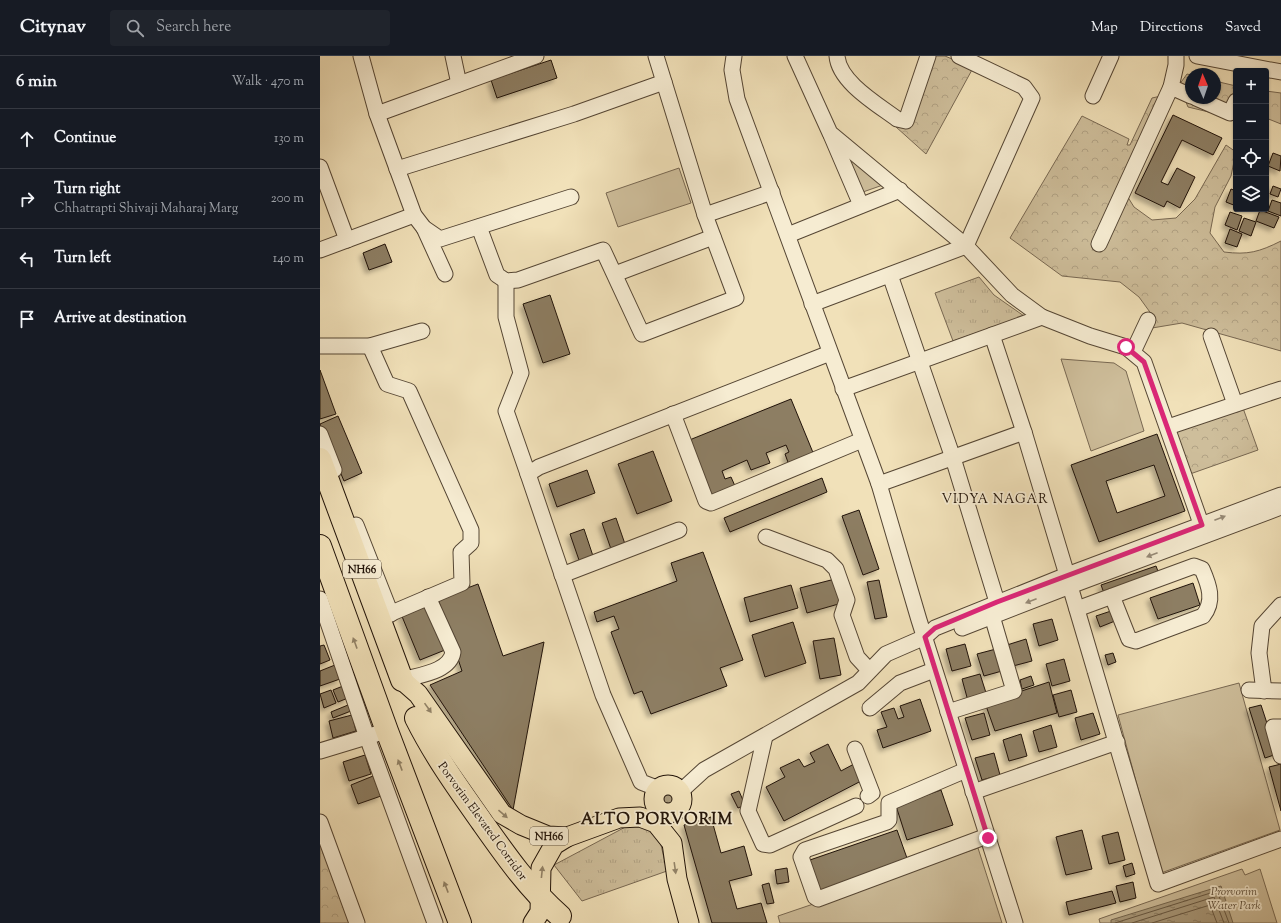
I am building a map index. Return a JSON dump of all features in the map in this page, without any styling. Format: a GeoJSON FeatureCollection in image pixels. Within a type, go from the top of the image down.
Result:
{"type":"FeatureCollection","features":[{"type":"Feature","properties":{"kind":"highway","name":"NH66"},"geometry":{"type":"LineString","coordinates":[[320,459],[386,616],[402,680]]}},
{"type":"Feature","properties":{"kind":"highway","name":"NH66"},"geometry":{"type":"LineString","coordinates":[[320,546],[377,734],[460,923]]}},
{"type":"Feature","properties":{"kind":"highway","name":"Porvorim Elevated Corridor"},"geometry":{"type":"LineString","coordinates":[[416,718],[443,768],[505,855],[540,899],[560,916]]}},
{"type":"Feature","properties":{"kind":"main road","name":"NH66"},"geometry":{"type":"LineString","coordinates":[[402,680],[418,694],[502,814],[521,825],[548,836],[567,837],[619,818],[640,817],[656,823],[672,843]]}},
{"type":"Feature","properties":{"kind":"main road"},"geometry":{"type":"LineString","coordinates":[[619,818],[657,796],[670,786],[680,792],[682,797],[680,806],[674,812],[669,813],[660,811],[657,796]]}},
{"type":"Feature","properties":{"kind":"main road"},"geometry":{"type":"LineString","coordinates":[[674,812],[672,843],[676,879],[689,923]]}},
{"type":"Feature","properties":{"kind":"main road"},"geometry":{"type":"LineString","coordinates":[[533,923],[540,912],[541,868],[554,845],[567,837]]}},
{"type":"Feature","properties":{"kind":"street"},"geometry":{"type":"LineString","coordinates":[[361,56],[377,114],[414,215],[424,228],[445,274]]}},
{"type":"Feature","properties":{"kind":"street"},"geometry":{"type":"LineString","coordinates":[[453,56],[459,84]]}},
{"type":"Feature","properties":{"kind":"street"},"geometry":{"type":"LineString","coordinates":[[377,114],[536,56]]}},
{"type":"Feature","properties":{"kind":"street"},"geometry":{"type":"LineString","coordinates":[[480,227],[497,275],[506,281],[518,280],[603,250],[642,334],[736,298],[705,215],[656,56]]}},
{"type":"Feature","properties":{"kind":"street"},"geometry":{"type":"LineString","coordinates":[[734,56],[732,70],[737,99],[879,484],[934,670],[1015,923]]}},
{"type":"Feature","properties":{"kind":"street"},"geometry":{"type":"LineString","coordinates":[[795,56],[861,205]]}},
{"type":"Feature","properties":{"kind":"street"},"geometry":{"type":"LineString","coordinates":[[837,56],[838,64],[845,78],[897,119],[906,121],[928,56]]}},
{"type":"Feature","properties":{"kind":"street"},"geometry":{"type":"LineString","coordinates":[[812,304],[966,246],[1032,98],[1024,87],[959,56]]}},
{"type":"Feature","properties":{"kind":"street"},"geometry":{"type":"LineString","coordinates":[[1093,96],[1111,56]]}},
{"type":"Feature","properties":{"kind":"street"},"geometry":{"type":"LineString","coordinates":[[1099,244],[1171,87],[1176,65],[1176,56]]}},
{"type":"Feature","properties":{"kind":"street"},"geometry":{"type":"LineString","coordinates":[[1199,56],[1248,68]]}},
{"type":"Feature","properties":{"kind":"street"},"geometry":{"type":"LineString","coordinates":[[1269,71],[1281,72]]}},
{"type":"Feature","properties":{"kind":"street"},"geometry":{"type":"LineString","coordinates":[[397,169],[574,114],[664,82]]}},
{"type":"Feature","properties":{"kind":"street"},"geometry":{"type":"LineString","coordinates":[[1171,87],[1185,93]]}},
{"type":"Feature","properties":{"kind":"street"},"geometry":{"type":"LineString","coordinates":[[1210,104],[1230,113],[1234,104]]}},
{"type":"Feature","properties":{"kind":"street"},"geometry":{"type":"LineString","coordinates":[[830,133],[966,246],[1012,295],[1042,317],[1090,336],[1126,347],[1144,362],[1203,530]]}},
{"type":"Feature","properties":{"kind":"street"},"geometry":{"type":"LineString","coordinates":[[320,167],[347,240]]}},
{"type":"Feature","properties":{"kind":"street"},"geometry":{"type":"LineString","coordinates":[[788,235],[900,190]]}},
{"type":"Feature","properties":{"kind":"street"},"geometry":{"type":"LineString","coordinates":[[705,215],[772,192]]}},
{"type":"Feature","properties":{"kind":"street"},"geometry":{"type":"LineString","coordinates":[[424,228],[440,239],[571,197]]}},
{"type":"Feature","properties":{"kind":"street"},"geometry":{"type":"LineString","coordinates":[[320,250],[414,215]]}},
{"type":"Feature","properties":{"kind":"street"},"geometry":{"type":"LineString","coordinates":[[615,274],[713,237]]}},
{"type":"Feature","properties":{"kind":"street"},"geometry":{"type":"LineString","coordinates":[[890,275],[953,458],[994,609],[1014,691],[948,712]]}},
{"type":"Feature","properties":{"kind":"street"},"geometry":{"type":"LineString","coordinates":[[506,281],[506,317],[522,373],[506,411],[603,695],[641,782],[657,796]]}},
{"type":"Feature","properties":{"kind":"street"},"geometry":{"type":"LineString","coordinates":[[843,389],[1042,317]]}},
{"type":"Feature","properties":{"kind":"street"},"geometry":{"type":"LineString","coordinates":[[1133,352],[1148,320]]}},
{"type":"Feature","properties":{"kind":"street"},"geometry":{"type":"LineString","coordinates":[[320,346],[370,346],[422,331]]}},
{"type":"Feature","properties":{"kind":"street"},"geometry":{"type":"LineString","coordinates":[[992,335],[1024,432],[1158,884],[1281,840]]}},
{"type":"Feature","properties":{"kind":"street"},"geometry":{"type":"LineString","coordinates":[[1211,336],[1235,404]]}},
{"type":"Feature","properties":{"kind":"street"},"geometry":{"type":"LineString","coordinates":[[320,434],[386,616],[462,583],[461,552],[471,543],[471,530],[409,391],[387,384],[370,346]]}},
{"type":"Feature","properties":{"kind":"street"},"geometry":{"type":"LineString","coordinates":[[528,474],[538,467],[830,353]]}},
{"type":"Feature","properties":{"kind":"street"},"geometry":{"type":"LineString","coordinates":[[1168,427],[1281,389]]}},
{"type":"Feature","properties":{"kind":"street"},"geometry":{"type":"LineString","coordinates":[[673,414],[706,501],[711,503],[862,440]]}},
{"type":"Feature","properties":{"kind":"street"},"geometry":{"type":"LineString","coordinates":[[879,484],[1024,432]]}},
{"type":"Feature","properties":{"kind":"street"},"geometry":{"type":"LineString","coordinates":[[680,792],[704,770],[858,683],[886,654],[925,637],[935,628],[994,609],[1203,530],[1281,495]]}},
{"type":"Feature","properties":{"kind":"street"},"geometry":{"type":"LineString","coordinates":[[1068,580],[1170,548],[1203,530],[1281,507]]}},
{"type":"Feature","properties":{"kind":"street"},"geometry":{"type":"LineString","coordinates":[[562,575],[679,530]]}},
{"type":"Feature","properties":{"kind":"street"},"geometry":{"type":"LineString","coordinates":[[766,537],[827,560],[836,569],[847,600],[842,614],[858,657],[869,670]]}},
{"type":"Feature","properties":{"kind":"street"},"geometry":{"type":"LineString","coordinates":[[1170,548],[1179,572]]}},
{"type":"Feature","properties":{"kind":"street"},"geometry":{"type":"LineString","coordinates":[[1077,609],[1112,596],[1179,572],[1194,566],[1202,569],[1210,589],[1210,599],[1207,611],[1203,616],[1136,641],[1129,639],[1112,596]]}},
{"type":"Feature","properties":{"kind":"street"},"geometry":{"type":"LineString","coordinates":[[402,680],[443,668],[452,659],[453,652],[428,597]]}},
{"type":"Feature","properties":{"kind":"street"},"geometry":{"type":"LineString","coordinates":[[320,599],[377,734],[435,923]]}},
{"type":"Feature","properties":{"kind":"street"},"geometry":{"type":"LineString","coordinates":[[1264,691],[1260,653],[1262,626],[1281,605]]}},
{"type":"Feature","properties":{"kind":"street"},"geometry":{"type":"LineString","coordinates":[[870,708],[900,683],[934,670]]}},
{"type":"Feature","properties":{"kind":"street"},"geometry":{"type":"LineString","coordinates":[[1249,690],[1281,691]]}},
{"type":"Feature","properties":{"kind":"street"},"geometry":{"type":"LineString","coordinates":[[1281,727],[1273,727],[1281,756]]}},
{"type":"Feature","properties":{"kind":"street"},"geometry":{"type":"LineString","coordinates":[[320,752],[377,734]]}},
{"type":"Feature","properties":{"kind":"street"},"geometry":{"type":"LineString","coordinates":[[765,736],[748,811],[763,844],[770,845],[862,801],[872,793],[855,749]]}},
{"type":"Feature","properties":{"kind":"street"},"geometry":{"type":"LineString","coordinates":[[973,792],[1117,742]]}},
{"type":"Feature","properties":{"kind":"street"},"geometry":{"type":"LineString","coordinates":[[966,770],[889,803],[889,820],[887,822],[804,850],[800,856],[815,897],[818,899],[987,836]]}},
{"type":"Feature","properties":{"kind":"street"},"geometry":{"type":"LineString","coordinates":[[320,822],[357,923]]}},
{"type":"Feature","properties":{"kind":"green space"},"geometry":{"type":"Polygon","coordinates":[[[935,56],[945,56],[973,68],[926,154],[896,127],[910,127],[935,56]]]}},
{"type":"Feature","properties":{"kind":"green space"},"geometry":{"type":"Polygon","coordinates":[[[1185,77],[1185,100],[1179,85],[1185,77]]]}},
{"type":"Feature","properties":{"kind":"green space"},"geometry":{"type":"Polygon","coordinates":[[[1221,82],[1233,85],[1233,114],[1217,114],[1188,107],[1187,104],[1221,104],[1221,82]]]}},
{"type":"Feature","properties":{"kind":"green space"},"geometry":{"type":"Polygon","coordinates":[[[1269,91],[1281,93],[1281,124],[1269,119],[1269,91]]]}},
{"type":"Feature","properties":{"kind":"green space"},"geometry":{"type":"Polygon","coordinates":[[[1161,96],[1121,186],[1134,207],[1152,220],[1176,218],[1195,199],[1226,145],[1233,150],[1233,166],[1231,176],[1215,207],[1210,233],[1224,252],[1253,252],[1281,241],[1281,351],[1182,323],[1152,328],[1152,315],[1139,297],[1120,282],[1062,276],[1010,238],[1082,116],[1129,139],[1127,145],[1130,145],[1152,98],[1161,96]]]}},
{"type":"Feature","properties":{"kind":"green space"},"geometry":{"type":"Polygon","coordinates":[[[842,148],[883,185],[860,193],[842,148]]]}},
{"type":"Feature","properties":{"kind":"green space"},"geometry":{"type":"Polygon","coordinates":[[[679,168],[691,203],[618,227],[606,193],[679,168]]]}},
{"type":"Feature","properties":{"kind":"green space"},"geometry":{"type":"Polygon","coordinates":[[[979,277],[994,295],[1024,316],[953,341],[935,293],[979,277]]]}},
{"type":"Feature","properties":{"kind":"green space"},"geometry":{"type":"Polygon","coordinates":[[[1061,359],[1114,363],[1126,371],[1144,431],[1091,451],[1061,359]]]}},
{"type":"Feature","properties":{"kind":"green space"},"geometry":{"type":"Polygon","coordinates":[[[1243,408],[1258,450],[1190,474],[1175,432],[1243,408]]]}},
{"type":"Feature","properties":{"kind":"green space"},"geometry":{"type":"Polygon","coordinates":[[[1239,683],[1280,830],[1161,873],[1118,715],[1239,683]]]}},
{"type":"Feature","properties":{"kind":"green space"},"geometry":{"type":"Polygon","coordinates":[[[631,824],[658,832],[667,871],[582,901],[554,865],[631,824]]]}},
{"type":"Feature","properties":{"kind":"green space"},"geometry":{"type":"Polygon","coordinates":[[[320,838],[351,923],[320,923],[320,838]]]}},
{"type":"Feature","properties":{"kind":"green space"},"geometry":{"type":"Polygon","coordinates":[[[978,848],[1002,923],[780,923],[778,916],[978,848]]]}},
{"type":"Feature","properties":{"kind":"green space","name":"Prorvorim Water Park"},"geometry":{"type":"Polygon","coordinates":[[[1242,869],[1245,875],[1260,869],[1277,923],[1100,923],[1099,919],[1242,869]]]}},
{"type":"Feature","properties":{"kind":"water"},"geometry":{"type":"Polygon","coordinates":[[[668,791],[675,796],[676,799],[671,806],[668,807],[661,802],[660,799],[665,792],[668,791]]]}},
{"type":"Feature","properties":{"kind":"water"},"geometry":{"type":"Polygon","coordinates":[[[1221,886],[1233,923],[1111,923],[1111,920],[1221,886]]]}},
{"type":"Feature","properties":{"kind":"building"},"geometry":{"type":"Polygon","coordinates":[[[551,60],[557,78],[497,98],[491,80],[551,60]]]}},
{"type":"Feature","properties":{"kind":"building"},"geometry":{"type":"Polygon","coordinates":[[[1173,115],[1222,138],[1213,155],[1182,140],[1161,182],[1168,185],[1177,168],[1195,177],[1180,208],[1167,201],[1164,207],[1135,193],[1173,115]]]}},
{"type":"Feature","properties":{"kind":"building"},"geometry":{"type":"Polygon","coordinates":[[[1273,153],[1281,156],[1280,171],[1269,166],[1273,153]]]}},
{"type":"Feature","properties":{"kind":"building"},"geometry":{"type":"Polygon","coordinates":[[[1273,186],[1281,189],[1278,197],[1270,194],[1273,186]]]}},
{"type":"Feature","properties":{"kind":"building"},"geometry":{"type":"Polygon","coordinates":[[[1231,189],[1233,190],[1233,205],[1226,202],[1231,189]]]}},
{"type":"Feature","properties":{"kind":"building"},"geometry":{"type":"Polygon","coordinates":[[[1272,200],[1281,203],[1281,216],[1269,211],[1272,200]]]}},
{"type":"Feature","properties":{"kind":"building"},"geometry":{"type":"Polygon","coordinates":[[[1230,212],[1242,216],[1237,230],[1225,225],[1230,212]]]}},
{"type":"Feature","properties":{"kind":"building"},"geometry":{"type":"Polygon","coordinates":[[[1259,212],[1265,212],[1279,217],[1274,228],[1256,221],[1259,212]]]}},
{"type":"Feature","properties":{"kind":"building"},"geometry":{"type":"Polygon","coordinates":[[[1244,218],[1256,222],[1251,236],[1239,231],[1244,218]]]}},
{"type":"Feature","properties":{"kind":"building"},"geometry":{"type":"Polygon","coordinates":[[[1230,229],[1242,234],[1237,247],[1225,243],[1230,229]]]}},
{"type":"Feature","properties":{"kind":"building"},"geometry":{"type":"Polygon","coordinates":[[[385,244],[392,262],[369,270],[363,253],[385,244]]]}},
{"type":"Feature","properties":{"kind":"building"},"geometry":{"type":"Polygon","coordinates":[[[550,295],[570,354],[543,363],[523,304],[550,295]]]}},
{"type":"Feature","properties":{"kind":"building"},"geometry":{"type":"Polygon","coordinates":[[[320,370],[336,414],[320,419],[320,370]]]}},
{"type":"Feature","properties":{"kind":"building"},"geometry":{"type":"Polygon","coordinates":[[[791,399],[814,455],[789,465],[785,454],[789,452],[786,445],[766,453],[770,463],[751,470],[747,460],[722,471],[725,479],[731,477],[735,486],[710,496],[687,441],[791,399]]]}},
{"type":"Feature","properties":{"kind":"building"},"geometry":{"type":"Polygon","coordinates":[[[338,416],[362,473],[344,481],[320,424],[338,416]]]}},
{"type":"Feature","properties":{"kind":"building"},"geometry":{"type":"Polygon","coordinates":[[[1157,434],[1185,511],[1099,542],[1071,465],[1157,434]],[[1154,465],[1106,481],[1117,513],[1165,496],[1154,465]]]}},
{"type":"Feature","properties":{"kind":"building"},"geometry":{"type":"Polygon","coordinates":[[[653,451],[672,501],[637,514],[618,464],[653,451]]]}},
{"type":"Feature","properties":{"kind":"building"},"geometry":{"type":"Polygon","coordinates":[[[587,470],[595,493],[557,507],[549,484],[587,470]]]}},
{"type":"Feature","properties":{"kind":"building"},"geometry":{"type":"Polygon","coordinates":[[[822,478],[827,492],[730,532],[724,518],[822,478]]]}},
{"type":"Feature","properties":{"kind":"building"},"geometry":{"type":"Polygon","coordinates":[[[859,510],[879,569],[863,575],[842,516],[859,510]]]}},
{"type":"Feature","properties":{"kind":"building"},"geometry":{"type":"Polygon","coordinates":[[[616,518],[626,547],[612,552],[602,523],[616,518]]]}},
{"type":"Feature","properties":{"kind":"building"},"geometry":{"type":"Polygon","coordinates":[[[584,529],[594,559],[580,563],[570,534],[584,529]]]}},
{"type":"Feature","properties":{"kind":"building"},"geometry":{"type":"Polygon","coordinates":[[[703,552],[743,660],[720,668],[727,686],[651,714],[642,691],[634,694],[611,632],[619,629],[614,616],[597,622],[594,612],[677,581],[671,563],[703,552]]]}},
{"type":"Feature","properties":{"kind":"building"},"geometry":{"type":"Polygon","coordinates":[[[1156,566],[1159,574],[1104,593],[1101,585],[1156,566]]]}},
{"type":"Feature","properties":{"kind":"building"},"geometry":{"type":"Polygon","coordinates":[[[835,579],[842,603],[807,613],[800,588],[835,579]]]}},
{"type":"Feature","properties":{"kind":"building"},"geometry":{"type":"Polygon","coordinates":[[[879,580],[887,617],[875,619],[867,582],[879,580]]]}},
{"type":"Feature","properties":{"kind":"building"},"geometry":{"type":"Polygon","coordinates":[[[1193,583],[1200,605],[1158,619],[1150,598],[1193,583]]]}},
{"type":"Feature","properties":{"kind":"building"},"geometry":{"type":"Polygon","coordinates":[[[478,584],[503,656],[544,642],[513,810],[430,685],[462,671],[438,599],[478,584]]]}},
{"type":"Feature","properties":{"kind":"building"},"geometry":{"type":"Polygon","coordinates":[[[791,585],[798,608],[750,622],[744,598],[791,585]]]}},
{"type":"Feature","properties":{"kind":"building"},"geometry":{"type":"Polygon","coordinates":[[[426,604],[445,650],[420,660],[401,614],[426,604]]]}},
{"type":"Feature","properties":{"kind":"building"},"geometry":{"type":"Polygon","coordinates":[[[1111,611],[1115,621],[1100,627],[1096,616],[1111,611]]]}},
{"type":"Feature","properties":{"kind":"building"},"geometry":{"type":"Polygon","coordinates":[[[1052,619],[1058,640],[1039,646],[1033,624],[1052,619]]]}},
{"type":"Feature","properties":{"kind":"building"},"geometry":{"type":"Polygon","coordinates":[[[793,622],[806,663],[765,677],[752,635],[793,622]]]}},
{"type":"Feature","properties":{"kind":"building"},"geometry":{"type":"Polygon","coordinates":[[[834,638],[841,675],[820,679],[813,641],[834,638]]]}},
{"type":"Feature","properties":{"kind":"building"},"geometry":{"type":"Polygon","coordinates":[[[1026,639],[1032,661],[1013,666],[1007,645],[1026,639]]]}},
{"type":"Feature","properties":{"kind":"building"},"geometry":{"type":"Polygon","coordinates":[[[965,644],[971,666],[952,671],[946,649],[965,644]]]}},
{"type":"Feature","properties":{"kind":"building"},"geometry":{"type":"Polygon","coordinates":[[[324,645],[330,660],[320,664],[320,646],[324,645]]]}},
{"type":"Feature","properties":{"kind":"building"},"geometry":{"type":"Polygon","coordinates":[[[996,649],[1002,671],[984,676],[977,654],[996,649]]]}},
{"type":"Feature","properties":{"kind":"building"},"geometry":{"type":"Polygon","coordinates":[[[1113,653],[1116,662],[1108,665],[1105,655],[1113,653]]]}},
{"type":"Feature","properties":{"kind":"building"},"geometry":{"type":"Polygon","coordinates":[[[1064,659],[1070,681],[1052,686],[1046,664],[1064,659]]]}},
{"type":"Feature","properties":{"kind":"building"},"geometry":{"type":"Polygon","coordinates":[[[335,665],[340,679],[320,686],[320,671],[335,665]]]}},
{"type":"Feature","properties":{"kind":"building"},"geometry":{"type":"Polygon","coordinates":[[[980,674],[987,696],[968,701],[962,679],[980,674]]]}},
{"type":"Feature","properties":{"kind":"building"},"geometry":{"type":"Polygon","coordinates":[[[1031,676],[1034,685],[1022,689],[1020,680],[1031,676]]]}},
{"type":"Feature","properties":{"kind":"building"},"geometry":{"type":"Polygon","coordinates":[[[1049,682],[1057,713],[995,731],[985,703],[1049,682]]]}},
{"type":"Feature","properties":{"kind":"building"},"geometry":{"type":"Polygon","coordinates":[[[343,686],[348,698],[338,702],[333,690],[343,686]]]}},
{"type":"Feature","properties":{"kind":"building"},"geometry":{"type":"Polygon","coordinates":[[[331,690],[336,703],[324,708],[320,694],[331,690]]]}},
{"type":"Feature","properties":{"kind":"building"},"geometry":{"type":"Polygon","coordinates":[[[1071,690],[1077,712],[1059,717],[1053,695],[1071,690]]]}},
{"type":"Feature","properties":{"kind":"building"},"geometry":{"type":"Polygon","coordinates":[[[920,699],[931,731],[883,748],[877,730],[887,727],[881,712],[894,708],[898,719],[904,717],[900,706],[920,699]]]}},
{"type":"Feature","properties":{"kind":"building"},"geometry":{"type":"Polygon","coordinates":[[[348,705],[351,711],[333,718],[331,712],[348,705]]]}},
{"type":"Feature","properties":{"kind":"building"},"geometry":{"type":"Polygon","coordinates":[[[1261,705],[1277,754],[1265,758],[1249,708],[1261,705]]]}},
{"type":"Feature","properties":{"kind":"building"},"geometry":{"type":"Polygon","coordinates":[[[984,713],[990,735],[972,740],[965,718],[984,713]]]}},
{"type":"Feature","properties":{"kind":"building"},"geometry":{"type":"Polygon","coordinates":[[[1093,713],[1100,734],[1081,740],[1075,718],[1093,713]]]}},
{"type":"Feature","properties":{"kind":"building"},"geometry":{"type":"Polygon","coordinates":[[[352,715],[356,731],[333,738],[329,721],[352,715]]]}},
{"type":"Feature","properties":{"kind":"building"},"geometry":{"type":"Polygon","coordinates":[[[1051,725],[1057,747],[1039,752],[1033,731],[1051,725]]]}},
{"type":"Feature","properties":{"kind":"building"},"geometry":{"type":"Polygon","coordinates":[[[1021,734],[1027,756],[1009,761],[1003,740],[1021,734]]]}},
{"type":"Feature","properties":{"kind":"building"},"geometry":{"type":"Polygon","coordinates":[[[828,744],[841,771],[854,764],[863,780],[784,821],[766,787],[785,777],[780,768],[799,759],[804,767],[815,762],[810,753],[828,744]]]}},
{"type":"Feature","properties":{"kind":"building"},"geometry":{"type":"Polygon","coordinates":[[[994,753],[1000,775],[982,780],[975,758],[994,753]]]}},
{"type":"Feature","properties":{"kind":"building"},"geometry":{"type":"Polygon","coordinates":[[[365,755],[371,774],[349,781],[343,762],[365,755]]]}},
{"type":"Feature","properties":{"kind":"building"},"geometry":{"type":"Polygon","coordinates":[[[1281,764],[1281,811],[1269,767],[1281,764]]]}},
{"type":"Feature","properties":{"kind":"building"},"geometry":{"type":"Polygon","coordinates":[[[373,776],[381,796],[358,804],[351,785],[373,776]]]}},
{"type":"Feature","properties":{"kind":"building"},"geometry":{"type":"Polygon","coordinates":[[[941,790],[953,825],[907,840],[896,806],[941,790]]]}},
{"type":"Feature","properties":{"kind":"building"},"geometry":{"type":"Polygon","coordinates":[[[739,791],[745,805],[738,808],[731,794],[739,791]]]}},
{"type":"Feature","properties":{"kind":"building"},"geometry":{"type":"Polygon","coordinates":[[[711,817],[721,853],[744,846],[752,875],[729,881],[737,909],[761,903],[767,923],[712,923],[684,825],[711,817]]]}},
{"type":"Feature","properties":{"kind":"building"},"geometry":{"type":"Polygon","coordinates":[[[897,830],[908,861],[818,892],[807,861],[897,830]]]}},
{"type":"Feature","properties":{"kind":"building"},"geometry":{"type":"Polygon","coordinates":[[[1082,830],[1092,869],[1066,875],[1056,837],[1082,830]]]}},
{"type":"Feature","properties":{"kind":"building"},"geometry":{"type":"Polygon","coordinates":[[[1118,832],[1125,860],[1109,864],[1102,836],[1118,832]]]}},
{"type":"Feature","properties":{"kind":"building"},"geometry":{"type":"Polygon","coordinates":[[[1132,863],[1135,874],[1126,877],[1123,866],[1132,863]]]}},
{"type":"Feature","properties":{"kind":"building"},"geometry":{"type":"Polygon","coordinates":[[[787,868],[789,882],[777,884],[775,870],[787,868]]]}},
{"type":"Feature","properties":{"kind":"building"},"geometry":{"type":"Polygon","coordinates":[[[1133,882],[1136,898],[1120,902],[1116,886],[1133,882]]]}},
{"type":"Feature","properties":{"kind":"building"},"geometry":{"type":"Polygon","coordinates":[[[769,883],[774,903],[767,904],[762,885],[769,883]]]}},
{"type":"Feature","properties":{"kind":"building"},"geometry":{"type":"Polygon","coordinates":[[[1112,891],[1116,903],[1069,915],[1066,902],[1112,891]]]}},
{"type":"Feature","properties":{"kind":"district","name":"VIDYA NAGAR"},"geometry":{"type":"Point","coordinates":[995,498]}},
{"type":"Feature","properties":{"kind":"district","name":"ALTO PORVORIM"},"geometry":{"type":"Point","coordinates":[657,818]}},
{"type":"Feature","properties":{"kind":"route"},"geometry":{"type":"LineString","coordinates":[[988,838],[934,670],[925,637],[935,628],[997,602],[1202,525],[1144,362],[1126,347]]}}]}
